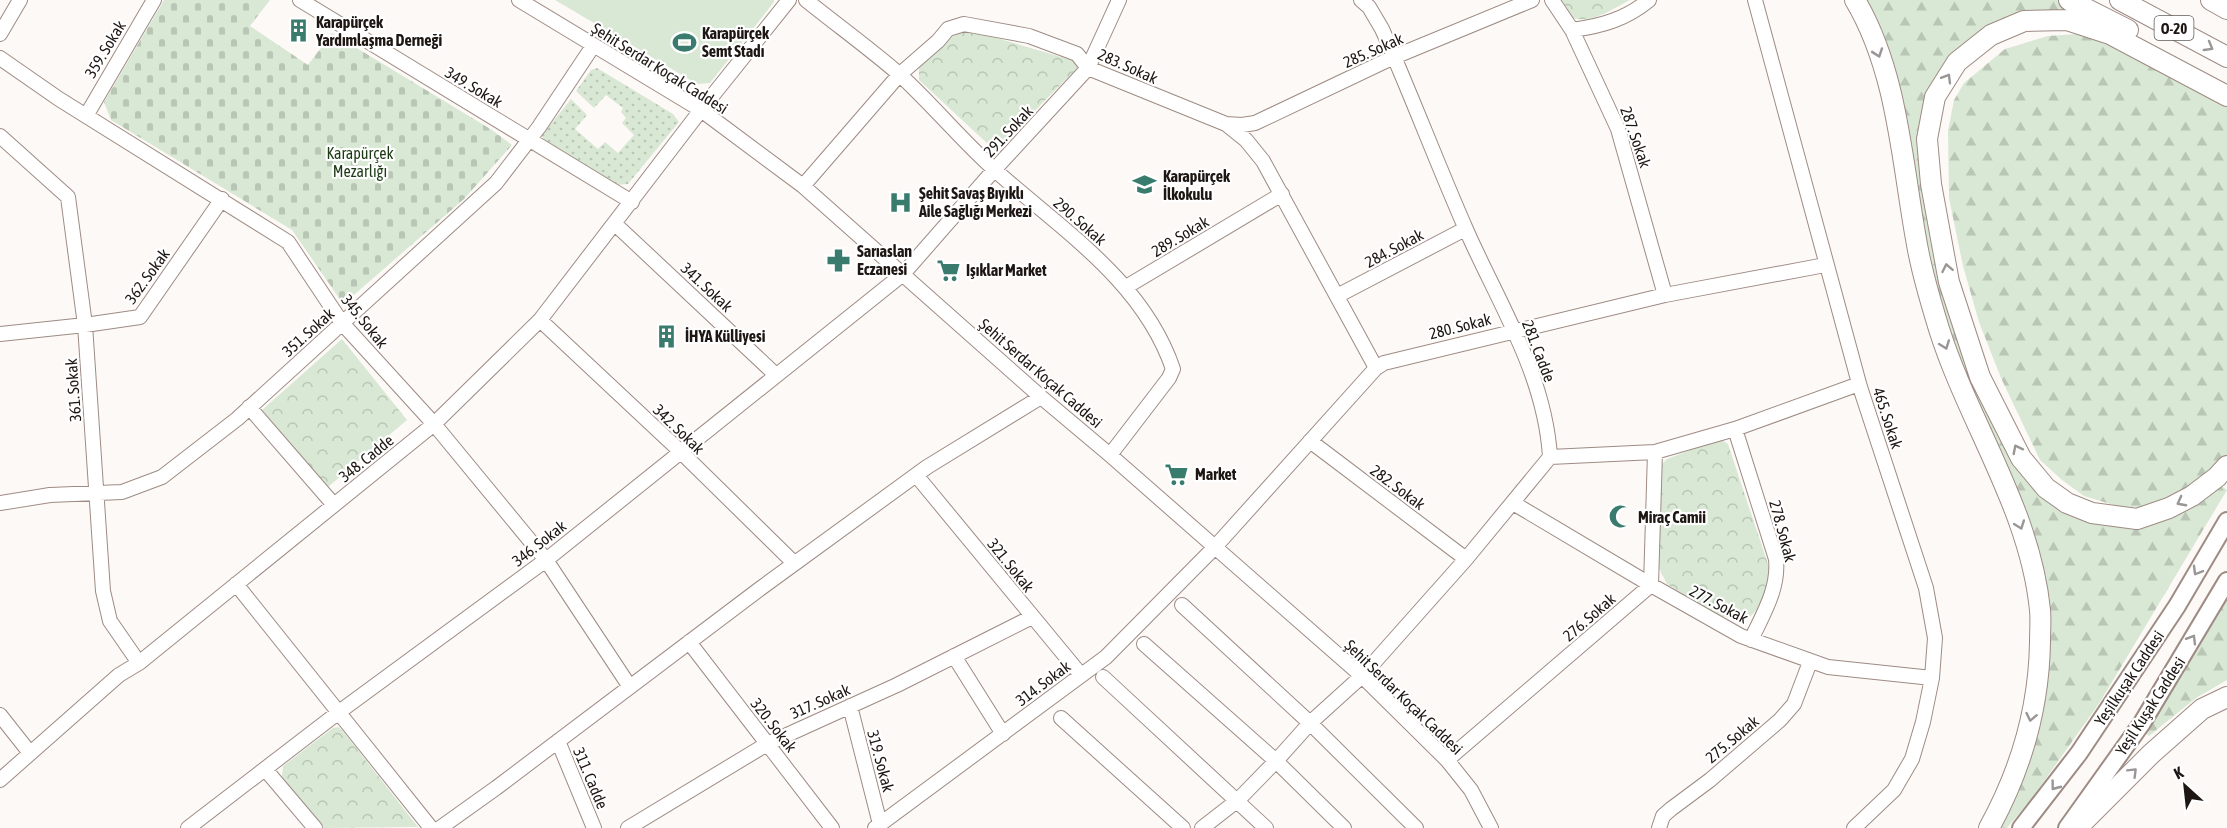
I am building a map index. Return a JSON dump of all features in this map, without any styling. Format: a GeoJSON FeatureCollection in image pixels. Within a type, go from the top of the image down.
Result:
{"type":"FeatureCollection","features":[{"type":"Feature","properties":{"kind":"highway"},"geometry":{"type":"LineString","coordinates":[[1855,0],[1867,19],[1886,76],[1903,154],[1918,251],[1939,329],[1963,395],[2007,490],[2027,543],[2041,611],[2040,667],[2027,735],[2018,769],[1989,828]]}},
{"type":"Feature","properties":{"kind":"highway"},"geometry":{"type":"LineString","coordinates":[[2069,0],[2198,66],[2227,84]]}},
{"type":"Feature","properties":{"kind":"highway","name":"O-20"},"geometry":{"type":"LineString","coordinates":[[2120,0],[2227,57]]}},
{"type":"Feature","properties":{"kind":"highway","name":"O-20"},"geometry":{"type":"LineString","coordinates":[[2211,0],[2227,9]]}},
{"type":"Feature","properties":{"kind":"highway"},"geometry":{"type":"LineString","coordinates":[[2227,96],[2110,34],[2067,20],[2024,21],[1991,35],[1957,62],[1935,97],[1927,139],[1931,184],[1949,282],[1980,377],[2021,458],[2046,488],[2067,503],[2092,513],[2137,519],[2169,508],[2192,496],[2217,477],[2227,466]]}},
{"type":"Feature","properties":{"kind":"highway"},"geometry":{"type":"LineString","coordinates":[[2077,828],[2151,754],[2202,709],[2227,697]]}},
{"type":"Feature","properties":{"kind":"main road","name":"Yeşilkuşak Caddesi"},"geometry":{"type":"LineString","coordinates":[[2021,828],[2086,743],[2177,606],[2227,521]]}},
{"type":"Feature","properties":{"kind":"main road","name":"Yeşil Kuşak Caddesi"},"geometry":{"type":"LineString","coordinates":[[2067,828],[2142,723],[2227,581]]}},
{"type":"Feature","properties":{"kind":"street"},"geometry":{"type":"LineString","coordinates":[[0,34],[20,0]]}},
{"type":"Feature","properties":{"kind":"street","name":"359. Sokak"},"geometry":{"type":"LineString","coordinates":[[86,116],[154,0]]}},
{"type":"Feature","properties":{"kind":"street","name":"349. Sokak"},"geometry":{"type":"LineString","coordinates":[[300,0],[318,5],[529,140],[632,202]]}},
{"type":"Feature","properties":{"kind":"street","name":"Şehit Serdar Koçak Caddesi"},"geometry":{"type":"LineString","coordinates":[[519,0],[700,110],[803,186],[1362,676],[1447,760],[1471,790],[1491,828]]}},
{"type":"Feature","properties":{"kind":"street"},"geometry":{"type":"LineString","coordinates":[[700,110],[789,0]]}},
{"type":"Feature","properties":{"kind":"street","name":"290. Sokak"},"geometry":{"type":"LineString","coordinates":[[806,0],[899,75],[994,170],[1084,246],[1126,287],[1143,308],[1168,354],[1173,369],[1110,455]]}},
{"type":"Feature","properties":{"kind":"street","name":"291. Sokak"},"geometry":{"type":"LineString","coordinates":[[903,274],[1088,68],[1119,0]]}},
{"type":"Feature","properties":{"kind":"street","name":"281. Cadde"},"geometry":{"type":"LineString","coordinates":[[1361,0],[1369,7],[1377,20],[1466,229],[1514,330],[1536,386],[1543,411],[1550,456]]}},
{"type":"Feature","properties":{"kind":"street","name":"285. Sokak"},"geometry":{"type":"LineString","coordinates":[[1226,124],[1255,123],[1394,57],[1532,0]]}},
{"type":"Feature","properties":{"kind":"street","name":"287. Sokak"},"geometry":{"type":"LineString","coordinates":[[1552,0],[1572,30],[1618,129],[1665,295]]}},
{"type":"Feature","properties":{"kind":"street"},"geometry":{"type":"LineString","coordinates":[[1572,30],[1596,27],[1618,20],[1649,0]]}},
{"type":"Feature","properties":{"kind":"street","name":"465. Sokak"},"geometry":{"type":"LineString","coordinates":[[1755,0],[1859,384],[1926,588],[1935,638],[1932,678],[1923,722],[1912,759],[1894,790],[1854,828]]}},
{"type":"Feature","properties":{"kind":"street","name":"283. Sokak"},"geometry":{"type":"LineString","coordinates":[[803,186],[899,75],[938,41],[948,29],[964,24],[1029,36],[1077,54],[1088,68],[1226,124],[1257,152],[1376,368]]}},
{"type":"Feature","properties":{"kind":"street","name":"351. Sokak"},"geometry":{"type":"LineString","coordinates":[[0,503],[50,495],[122,492],[162,477],[249,407],[496,183],[529,140],[593,46]]}},
{"type":"Feature","properties":{"kind":"street","name":"345. Sokak"},"geometry":{"type":"LineString","coordinates":[[0,58],[86,116],[288,242],[342,323],[434,424],[546,560],[630,687]]}},
{"type":"Feature","properties":{"kind":"street","name":"348. Cadde"},"geometry":{"type":"LineString","coordinates":[[0,780],[119,675],[139,663],[434,424],[540,320],[700,110]]}},
{"type":"Feature","properties":{"kind":"street"},"geometry":{"type":"LineString","coordinates":[[1255,123],[1254,140],[1257,152]]}},
{"type":"Feature","properties":{"kind":"street","name":"361. Sokak"},"geometry":{"type":"LineString","coordinates":[[0,136],[68,197],[85,325],[103,591],[110,621],[139,663]]}},
{"type":"Feature","properties":{"kind":"street","name":"289. Sokak"},"geometry":{"type":"LineString","coordinates":[[1126,287],[1281,194]]}},
{"type":"Feature","properties":{"kind":"street","name":"362. Sokak"},"geometry":{"type":"LineString","coordinates":[[0,334],[85,325],[140,316],[222,200]]}},
{"type":"Feature","properties":{"kind":"street","name":"341. Sokak"},"geometry":{"type":"LineString","coordinates":[[615,224],[776,375]]}},
{"type":"Feature","properties":{"kind":"street","name":"284. Sokak"},"geometry":{"type":"LineString","coordinates":[[1337,296],[1466,229]]}},
{"type":"Feature","properties":{"kind":"street","name":"280. Sokak"},"geometry":{"type":"LineString","coordinates":[[1215,547],[1376,368],[1396,359],[1665,295],[1825,264]]}},
{"type":"Feature","properties":{"kind":"street","name":"346. Sokak"},"geometry":{"type":"LineString","coordinates":[[188,828],[339,712],[546,560],[903,274]]}},
{"type":"Feature","properties":{"kind":"street","name":"342. Sokak"},"geometry":{"type":"LineString","coordinates":[[540,320],[680,451],[794,563]]}},
{"type":"Feature","properties":{"kind":"street"},"geometry":{"type":"LineString","coordinates":[[1206,827],[1238,800],[1310,723],[1362,676],[1466,559],[1550,456],[1656,452],[1735,429],[1859,384]]}},
{"type":"Feature","properties":{"kind":"street"},"geometry":{"type":"LineString","coordinates":[[440,828],[794,563],[916,475],[1041,397]]}},
{"type":"Feature","properties":{"kind":"street"},"geometry":{"type":"LineString","coordinates":[[249,407],[334,505]]}},
{"type":"Feature","properties":{"kind":"street","name":"278. Sokak"},"geometry":{"type":"LineString","coordinates":[[1735,429],[1776,559],[1777,569],[1774,590],[1751,640]]}},
{"type":"Feature","properties":{"kind":"street","name":"282. Sokak"},"geometry":{"type":"LineString","coordinates":[[1310,441],[1466,559]]}},
{"type":"Feature","properties":{"kind":"street"},"geometry":{"type":"LineString","coordinates":[[1651,585],[1656,452]]}},
{"type":"Feature","properties":{"kind":"street","name":"321. Sokak"},"geometry":{"type":"LineString","coordinates":[[916,475],[1081,675]]}},
{"type":"Feature","properties":{"kind":"street","name":"277. Sokak"},"geometry":{"type":"LineString","coordinates":[[1513,503],[1651,585],[1751,640],[1810,662],[1853,670],[1932,678]]}},
{"type":"Feature","properties":{"kind":"street","name":"314. Sokak"},"geometry":{"type":"LineString","coordinates":[[878,826],[1106,657],[1215,547]]}},
{"type":"Feature","properties":{"kind":"street"},"geometry":{"type":"LineString","coordinates":[[236,585],[431,828]]}},
{"type":"Feature","properties":{"kind":"street","name":"276. Sokak"},"geometry":{"type":"LineString","coordinates":[[1447,760],[1651,585]]}},
{"type":"Feature","properties":{"kind":"street"},"geometry":{"type":"LineString","coordinates":[[1182,605],[1310,723],[1416,828]]}},
{"type":"Feature","properties":{"kind":"street","name":"317. Sokak"},"geometry":{"type":"LineString","coordinates":[[628,828],[767,744],[1032,617]]}},
{"type":"Feature","properties":{"kind":"street","name":"320. Sokak"},"geometry":{"type":"LineString","coordinates":[[689,642],[832,828]]}},
{"type":"Feature","properties":{"kind":"street"},"geometry":{"type":"LineString","coordinates":[[1144,644],[1276,761],[1344,828]]}},
{"type":"Feature","properties":{"kind":"street"},"geometry":{"type":"LineString","coordinates":[[954,656],[1003,734]]}},
{"type":"Feature","properties":{"kind":"street","name":"275. Sokak"},"geometry":{"type":"LineString","coordinates":[[1659,828],[1663,816],[1780,720],[1794,704],[1810,662]]}},
{"type":"Feature","properties":{"kind":"street"},"geometry":{"type":"LineString","coordinates":[[1103,677],[1266,828]]}},
{"type":"Feature","properties":{"kind":"street","name":"319. Sokak"},"geometry":{"type":"LineString","coordinates":[[849,706],[878,826]]}},
{"type":"Feature","properties":{"kind":"street"},"geometry":{"type":"LineString","coordinates":[[0,715],[30,753]]}},
{"type":"Feature","properties":{"kind":"street"},"geometry":{"type":"LineString","coordinates":[[1061,718],[1183,828]]}},
{"type":"Feature","properties":{"kind":"street","name":"311. Cadde"},"geometry":{"type":"LineString","coordinates":[[558,741],[594,828]]}},
{"type":"Feature","properties":{"kind":"street"},"geometry":{"type":"LineString","coordinates":[[265,769],[315,828]]}},
{"type":"Feature","properties":{"kind":"green space","name":"Karapürçek Mezarlığı"},"geometry":{"type":"Polygon","coordinates":[[[164,0],[270,0],[250,26],[308,65],[332,33],[492,130],[512,145],[464,199],[347,301],[339,298],[292,230],[111,120],[104,102],[164,0]]]}},
{"type":"Feature","properties":{"kind":"green space","name":"Karapürçek Semt Stadı"},"geometry":{"type":"Polygon","coordinates":[[[555,0],[774,0],[774,2],[710,83],[697,84],[555,0]]]}},
{"type":"Feature","properties":{"kind":"green space"},"geometry":{"type":"Polygon","coordinates":[[[1562,0],[1630,0],[1603,14],[1580,19],[1573,18],[1562,0]]]}},
{"type":"Feature","properties":{"kind":"green space"},"geometry":{"type":"Polygon","coordinates":[[[1859,0],[2065,0],[2074,16],[2049,11],[1954,55],[1937,75],[1924,103],[1941,279],[2043,492],[2138,524],[2217,483],[2227,490],[2100,702],[2035,794],[2007,828],[1993,828],[2028,759],[2045,597],[1957,368],[1859,0]]]}},
{"type":"Feature","properties":{"kind":"green space"},"geometry":{"type":"Polygon","coordinates":[[[973,31],[1075,61],[1078,67],[998,148],[990,146],[919,80],[919,67],[937,48],[956,35],[973,31]]]}},
{"type":"Feature","properties":{"kind":"green space"},"geometry":{"type":"Polygon","coordinates":[[[2078,34],[2118,47],[2227,107],[2227,460],[2205,483],[2147,508],[2117,506],[2084,496],[2040,460],[2001,378],[1979,322],[1963,266],[1949,198],[1948,131],[1954,100],[1964,83],[2005,49],[2048,36],[2078,34]]]}},
{"type":"Feature","properties":{"kind":"green space"},"geometry":{"type":"Polygon","coordinates":[[[597,68],[673,114],[679,122],[628,184],[616,185],[544,140],[542,135],[571,99],[587,115],[575,129],[598,149],[605,142],[618,153],[634,135],[622,123],[626,118],[621,112],[623,108],[606,95],[594,108],[576,91],[591,70],[597,68]]]}},
{"type":"Feature","properties":{"kind":"green space"},"geometry":{"type":"Polygon","coordinates":[[[342,339],[407,420],[328,487],[262,410],[342,339]]]}},
{"type":"Feature","properties":{"kind":"green space"},"geometry":{"type":"Polygon","coordinates":[[[1720,439],[1728,444],[1770,570],[1768,585],[1759,607],[1742,622],[1715,614],[1667,584],[1658,566],[1660,466],[1667,459],[1720,439]]]}},
{"type":"Feature","properties":{"kind":"green space"},"geometry":{"type":"Polygon","coordinates":[[[2227,588],[2227,680],[2196,698],[2149,736],[2141,728],[2227,588]]]}},
{"type":"Feature","properties":{"kind":"green space"},"geometry":{"type":"Polygon","coordinates":[[[338,727],[418,827],[324,828],[285,782],[282,776],[283,766],[333,728],[338,727]]]}},
{"type":"Feature","properties":{"kind":"place","name":"Karapürçek Yardımlaşma Derneği"},"geometry":{"type":"Point","coordinates":[298,31]}},
{"type":"Feature","properties":{"kind":"place","name":"Karapürçek Semt Stadı"},"geometry":{"type":"Point","coordinates":[684,42]}},
{"type":"Feature","properties":{"kind":"place","name":"Karapürçek İlkokulu"},"geometry":{"type":"Point","coordinates":[1145,185]}},
{"type":"Feature","properties":{"kind":"place","name":"Şehit Savaş Bıyıklı Aile Sağlığı Merkezi"},"geometry":{"type":"Point","coordinates":[901,202]}},
{"type":"Feature","properties":{"kind":"place","name":"Sarıaslan Eczanesi"},"geometry":{"type":"Point","coordinates":[839,260]}},
{"type":"Feature","properties":{"kind":"place","name":"Işıklar Market"},"geometry":{"type":"Point","coordinates":[948,270]}},
{"type":"Feature","properties":{"kind":"place","name":"İHYA Külliyesi"},"geometry":{"type":"Point","coordinates":[667,336]}},
{"type":"Feature","properties":{"kind":"place","name":"Market"},"geometry":{"type":"Point","coordinates":[1177,474]}},
{"type":"Feature","properties":{"kind":"place","name":"Miraç Camii"},"geometry":{"type":"Point","coordinates":[1620,517]}}]}
